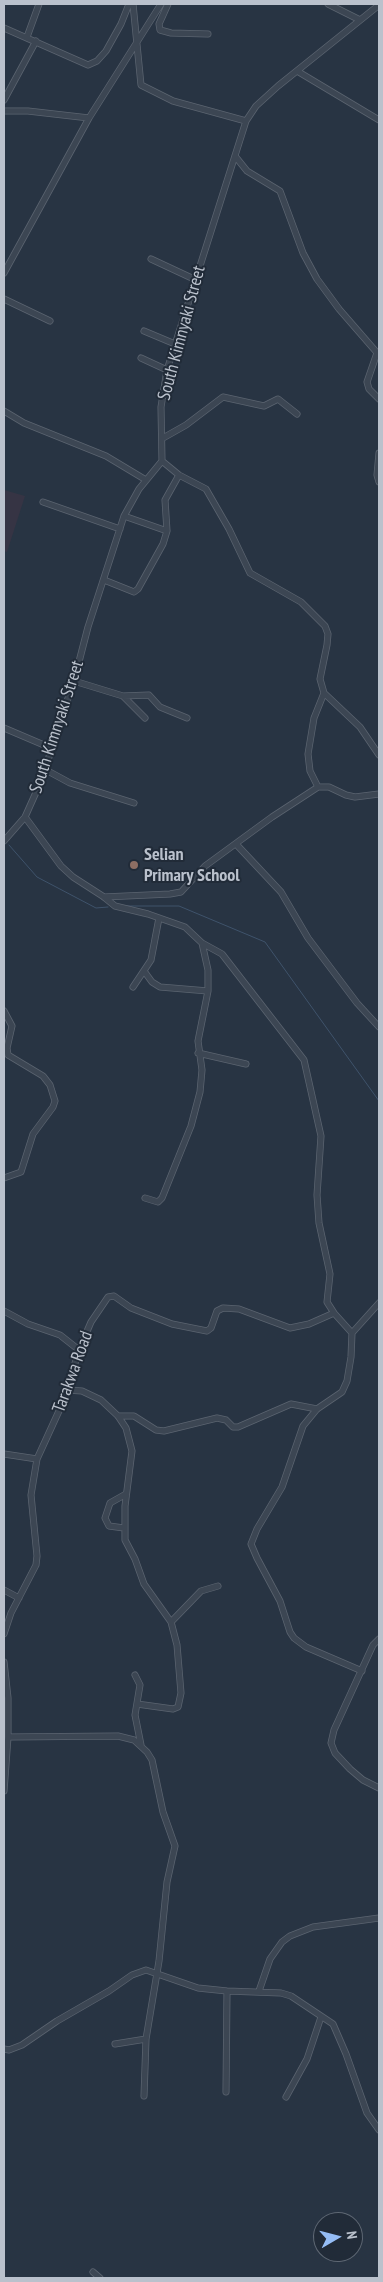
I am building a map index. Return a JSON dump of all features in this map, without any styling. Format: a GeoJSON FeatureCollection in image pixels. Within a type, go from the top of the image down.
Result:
{"type":"FeatureCollection","features":[{"type":"Feature","properties":{"kind":"street"},"geometry":{"type":"LineString","coordinates":[[27,37],[39,4]]}},
{"type":"Feature","properties":{"kind":"street"},"geometry":{"type":"LineString","coordinates":[[4,28],[86,65],[106,51],[121,24],[129,4]]}},
{"type":"Feature","properties":{"kind":"street"},"geometry":{"type":"LineString","coordinates":[[133,4],[141,85],[173,101],[246,121]]}},
{"type":"Feature","properties":{"kind":"street"},"geometry":{"type":"LineString","coordinates":[[4,273],[89,118],[162,4]]}},
{"type":"Feature","properties":{"kind":"street"},"geometry":{"type":"LineString","coordinates":[[168,4],[159,24],[160,30],[171,33],[208,34]]}},
{"type":"Feature","properties":{"kind":"street"},"geometry":{"type":"LineString","coordinates":[[328,4],[360,20]]}},
{"type":"Feature","properties":{"kind":"street","name":"South Kimnyaki Street"},"geometry":{"type":"LineString","coordinates":[[4,841],[25,817],[46,770],[74,681],[88,627],[124,516],[146,480],[162,461],[161,407],[167,370],[246,121],[265,97],[379,5]]}},
{"type":"Feature","properties":{"kind":"street"},"geometry":{"type":"LineString","coordinates":[[4,100],[36,41]]}},
{"type":"Feature","properties":{"kind":"street"},"geometry":{"type":"LineString","coordinates":[[297,71],[379,120]]}},
{"type":"Feature","properties":{"kind":"street"},"geometry":{"type":"LineString","coordinates":[[4,111],[28,111],[89,118]]}},
{"type":"Feature","properties":{"kind":"street"},"geometry":{"type":"LineString","coordinates":[[235,156],[247,170],[280,191],[303,253],[317,279],[378,354],[367,382],[369,389],[379,399]]}},
{"type":"Feature","properties":{"kind":"street"},"geometry":{"type":"LineString","coordinates":[[151,259],[196,280]]}},
{"type":"Feature","properties":{"kind":"street"},"geometry":{"type":"LineString","coordinates":[[4,299],[50,321]]}},
{"type":"Feature","properties":{"kind":"street"},"geometry":{"type":"LineString","coordinates":[[144,331],[175,344]]}},
{"type":"Feature","properties":{"kind":"street"},"geometry":{"type":"LineString","coordinates":[[141,358],[167,370]]}},
{"type":"Feature","properties":{"kind":"street"},"geometry":{"type":"LineString","coordinates":[[163,438],[186,425],[224,398],[264,406],[278,399],[297,414]]}},
{"type":"Feature","properties":{"kind":"street"},"geometry":{"type":"LineString","coordinates":[[4,411],[32,426],[106,456],[146,480]]}},
{"type":"Feature","properties":{"kind":"street"},"geometry":{"type":"LineString","coordinates":[[379,453],[377,475],[379,482]]}},
{"type":"Feature","properties":{"kind":"street"},"geometry":{"type":"LineString","coordinates":[[162,461],[179,475],[206,489],[229,529],[250,573],[301,602],[325,626],[328,634],[327,645],[320,679],[324,693],[360,727],[379,754]]}},
{"type":"Feature","properties":{"kind":"street"},"geometry":{"type":"LineString","coordinates":[[104,580],[136,592],[153,565],[167,531],[165,500],[179,475]]}},
{"type":"Feature","properties":{"kind":"street"},"geometry":{"type":"LineString","coordinates":[[43,502],[120,529]]}},
{"type":"Feature","properties":{"kind":"street"},"geometry":{"type":"LineString","coordinates":[[124,516],[167,531]]}},
{"type":"Feature","properties":{"kind":"street"},"geometry":{"type":"LineString","coordinates":[[74,681],[123,696],[149,695],[160,707],[187,718]]}},
{"type":"Feature","properties":{"kind":"street"},"geometry":{"type":"LineString","coordinates":[[318,787],[310,770],[308,754],[314,718],[324,693]]}},
{"type":"Feature","properties":{"kind":"street"},"geometry":{"type":"LineString","coordinates":[[123,696],[144,718]]}},
{"type":"Feature","properties":{"kind":"street"},"geometry":{"type":"LineString","coordinates":[[4,728],[52,748]]}},
{"type":"Feature","properties":{"kind":"street"},"geometry":{"type":"LineString","coordinates":[[46,770],[70,783],[134,803]]}},
{"type":"Feature","properties":{"kind":"street"},"geometry":{"type":"LineString","coordinates":[[104,897],[181,892],[205,866],[272,817],[318,787],[329,787],[355,797],[379,794]]}},
{"type":"Feature","properties":{"kind":"street"},"geometry":{"type":"LineString","coordinates":[[25,817],[66,872],[116,906],[185,927],[202,943],[217,950],[229,962],[304,1060],[321,1136],[318,1203],[330,1274],[327,1302],[352,1333]]}},
{"type":"Feature","properties":{"kind":"street"},"geometry":{"type":"LineString","coordinates":[[236,844],[281,892],[308,938],[361,1009],[379,1026]]}},
{"type":"Feature","properties":{"kind":"street"},"geometry":{"type":"LineString","coordinates":[[133,987],[151,960],[159,918]]}},
{"type":"Feature","properties":{"kind":"street"},"geometry":{"type":"LineString","coordinates":[[145,1198],[154,1202],[160,1201],[188,1134],[202,1082],[198,1042],[208,990],[208,970],[202,943]]}},
{"type":"Feature","properties":{"kind":"street"},"geometry":{"type":"LineString","coordinates":[[144,971],[155,985],[160,987],[208,990]]}},
{"type":"Feature","properties":{"kind":"street"},"geometry":{"type":"LineString","coordinates":[[4,1011],[12,1026],[7,1048],[8,1055],[43,1076],[50,1085],[55,1101],[53,1107],[33,1134],[21,1172],[4,1178]]}},
{"type":"Feature","properties":{"kind":"street"},"geometry":{"type":"LineString","coordinates":[[198,1053],[246,1064]]}},
{"type":"Feature","properties":{"kind":"street","name":"Tarakwa Road"},"geometry":{"type":"LineString","coordinates":[[4,1634],[19,1598],[34,1572],[37,1560],[31,1495],[37,1459],[67,1390],[79,1350],[96,1314],[108,1297],[111,1296],[139,1311],[172,1324],[207,1331],[211,1328],[217,1311],[222,1308],[239,1309],[290,1328],[309,1324],[334,1313]]}},
{"type":"Feature","properties":{"kind":"street"},"geometry":{"type":"LineString","coordinates":[[362,1671],[306,1647],[294,1638],[290,1632],[280,1601],[252,1549],[252,1538],[282,1487],[304,1426],[317,1409],[338,1396],[345,1387],[351,1362],[352,1333],[379,1303]]}},
{"type":"Feature","properties":{"kind":"street"},"geometry":{"type":"LineString","coordinates":[[4,1310],[28,1324],[60,1336],[79,1350]]}},
{"type":"Feature","properties":{"kind":"street"},"geometry":{"type":"LineString","coordinates":[[67,1390],[82,1391],[94,1396],[118,1416],[129,1435],[132,1452],[126,1494],[125,1540],[135,1559],[144,1584],[171,1622],[179,1654],[181,1693],[179,1705],[173,1710],[136,1704]]}},
{"type":"Feature","properties":{"kind":"street"},"geometry":{"type":"LineString","coordinates":[[118,1416],[134,1416],[156,1430],[164,1431],[217,1418],[226,1420],[233,1427],[238,1427],[291,1404],[317,1409]]}},
{"type":"Feature","properties":{"kind":"street"},"geometry":{"type":"LineString","coordinates":[[4,1454],[37,1459]]}},
{"type":"Feature","properties":{"kind":"street"},"geometry":{"type":"LineString","coordinates":[[124,1528],[109,1526],[106,1524],[105,1518],[110,1503],[126,1494]]}},
{"type":"Feature","properties":{"kind":"street"},"geometry":{"type":"LineString","coordinates":[[171,1622],[201,1591],[218,1586]]}},
{"type":"Feature","properties":{"kind":"street"},"geometry":{"type":"LineString","coordinates":[[4,1590],[19,1598]]}},
{"type":"Feature","properties":{"kind":"street"},"geometry":{"type":"LineString","coordinates":[[379,1640],[373,1645],[334,1730],[331,1743],[335,1753],[350,1769],[363,1780],[379,1788]]}},
{"type":"Feature","properties":{"kind":"street"},"geometry":{"type":"LineString","coordinates":[[4,1665],[8,1698],[8,1736],[4,1791]]}},
{"type":"Feature","properties":{"kind":"street"},"geometry":{"type":"LineString","coordinates":[[135,1675],[140,1686],[135,1715],[141,1745]]}},
{"type":"Feature","properties":{"kind":"street"},"geometry":{"type":"LineString","coordinates":[[8,1736],[118,1736],[134,1740],[141,1745],[152,1760],[163,1812],[175,1846],[167,1882],[157,1973],[146,2039],[144,2096]]}},
{"type":"Feature","properties":{"kind":"street"},"geometry":{"type":"LineString","coordinates":[[259,1992],[270,1959],[282,1942],[290,1936],[313,1927],[379,1918]]}},
{"type":"Feature","properties":{"kind":"street"},"geometry":{"type":"LineString","coordinates":[[4,2049],[14,2049],[22,2045],[57,2021],[109,1992],[138,1972],[146,1970],[198,1988],[281,1993],[291,1996],[332,2024],[336,2029],[367,2113],[379,2130]]}},
{"type":"Feature","properties":{"kind":"street"},"geometry":{"type":"LineString","coordinates":[[226,1991],[226,2092]]}},
{"type":"Feature","properties":{"kind":"street"},"geometry":{"type":"LineString","coordinates":[[286,2097],[307,2059],[321,2016]]}},
{"type":"Feature","properties":{"kind":"street"},"geometry":{"type":"LineString","coordinates":[[115,2044],[146,2039]]}},
{"type":"Feature","properties":{"kind":"street"},"geometry":{"type":"LineString","coordinates":[[93,2272],[100,2278]]}},
{"type":"Feature","properties":{"kind":"shaded area"},"geometry":{"type":"Polygon","coordinates":[[[4,490],[25,496],[7,552],[4,551],[4,490]]]}},
{"type":"Feature","properties":{"kind":"waterway"},"geometry":{"type":"LineString","coordinates":[[9,845],[37,877],[96,908],[108,907]]}},
{"type":"Feature","properties":{"kind":"waterway"},"geometry":{"type":"LineString","coordinates":[[124,906],[179,906],[265,942],[379,1101]]}},
{"type":"Feature","properties":{"kind":"place","name":"Selian Primary School"},"geometry":{"type":"Point","coordinates":[134,865]}}]}
